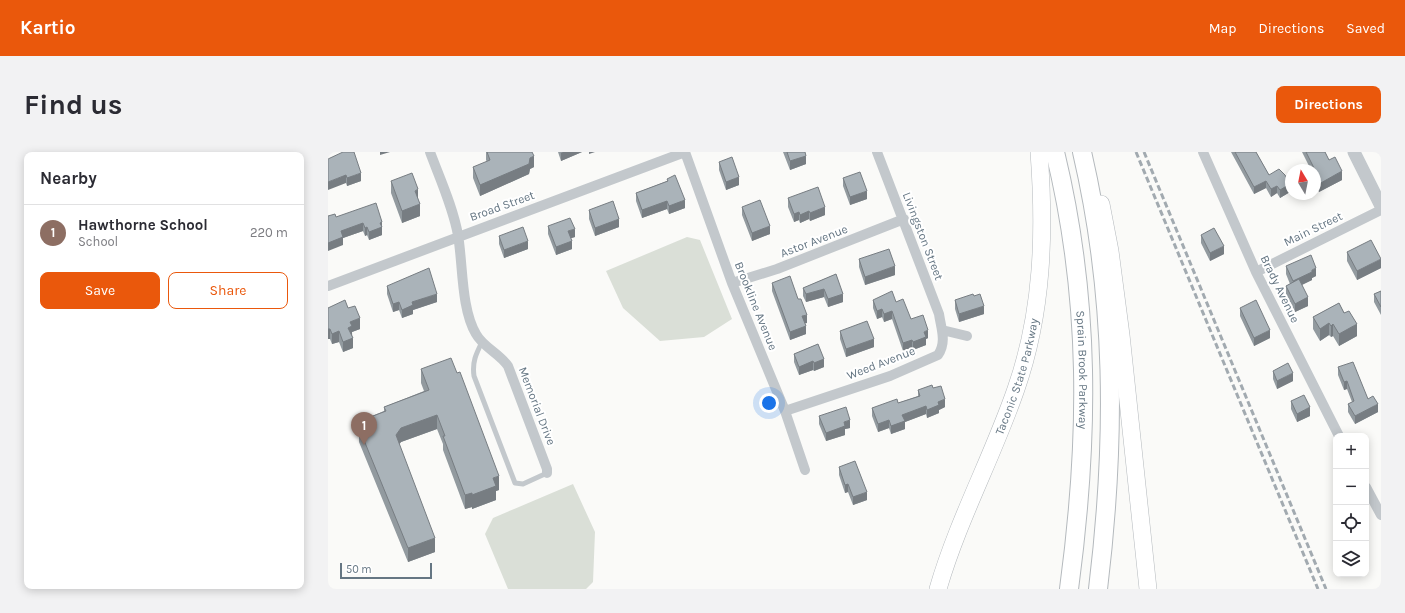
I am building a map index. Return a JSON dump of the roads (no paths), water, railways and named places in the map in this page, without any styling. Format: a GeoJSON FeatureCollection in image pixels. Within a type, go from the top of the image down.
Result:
{"type":"FeatureCollection","features":[{"type":"Feature","properties":{"kind":"highway","name":"Taconic State Parkway"},"geometry":{"type":"LineString","coordinates":[[938,589],[1009,407],[1029,341],[1038,298],[1042,252],[1043,207],[1039,152]]}},
{"type":"Feature","properties":{"kind":"highway","name":"Sprain Brook Parkway"},"geometry":{"type":"LineString","coordinates":[[1055,152],[1067,208],[1074,252],[1084,362],[1083,461],[1069,589]]}},
{"type":"Feature","properties":{"kind":"highway"},"geometry":{"type":"LineString","coordinates":[[1082,152],[1092,199],[1102,266],[1111,370],[1108,491],[1098,589]]}},
{"type":"Feature","properties":{"kind":"highway"},"geometry":{"type":"LineString","coordinates":[[1086,152],[1100,200],[1114,275],[1148,589]]}},
{"type":"Feature","properties":{"kind":"street","name":"Memorial Drive"},"geometry":{"type":"LineString","coordinates":[[430,152],[454,216],[463,283],[470,320],[476,334],[482,342],[497,353],[508,366],[547,469],[546,473]]}},
{"type":"Feature","properties":{"kind":"street","name":"Broad Street"},"geometry":{"type":"LineString","coordinates":[[328,286],[685,152]]}},
{"type":"Feature","properties":{"kind":"street","name":"Brookline Avenue"},"geometry":{"type":"LineString","coordinates":[[685,152],[732,283],[784,411],[805,470]]}},
{"type":"Feature","properties":{"kind":"street","name":"Livingston Street"},"geometry":{"type":"LineString","coordinates":[[877,152],[904,219],[939,314],[942,330]]}},
{"type":"Feature","properties":{"kind":"street","name":"Brady Avenue"},"geometry":{"type":"LineString","coordinates":[[1203,152],[1256,272],[1337,433]]}},
{"type":"Feature","properties":{"kind":"street"},"geometry":{"type":"LineString","coordinates":[[1354,152],[1381,206]]}},
{"type":"Feature","properties":{"kind":"street","name":"Main Street"},"geometry":{"type":"LineString","coordinates":[[1256,272],[1381,210]]}},
{"type":"Feature","properties":{"kind":"street","name":"Astor Avenue"},"geometry":{"type":"LineString","coordinates":[[732,283],[777,269],[904,219]]}},
{"type":"Feature","properties":{"kind":"street"},"geometry":{"type":"LineString","coordinates":[[942,330],[967,336]]}},
{"type":"Feature","properties":{"kind":"street","name":"Weed Avenue"},"geometry":{"type":"LineString","coordinates":[[784,411],[890,376],[938,355],[942,349],[942,330]]}},
{"type":"Feature","properties":{"kind":"street"},"geometry":{"type":"LineString","coordinates":[[1369,493],[1381,515]]}},
{"type":"Feature","properties":{"kind":"lane"},"geometry":{"type":"LineString","coordinates":[[482,342],[472,365],[474,376],[515,483],[523,484],[546,473]]}},
{"type":"Feature","properties":{"kind":"railway"},"geometry":{"type":"LineString","coordinates":[[1136,152],[1318,589]]}},
{"type":"Feature","properties":{"kind":"railway"},"geometry":{"type":"LineString","coordinates":[[1144,152],[1326,589]]}},
{"type":"Feature","properties":{"kind":"place","name":"Hawthorne School"},"geometry":{"type":"Point","coordinates":[364,445]}}]}
